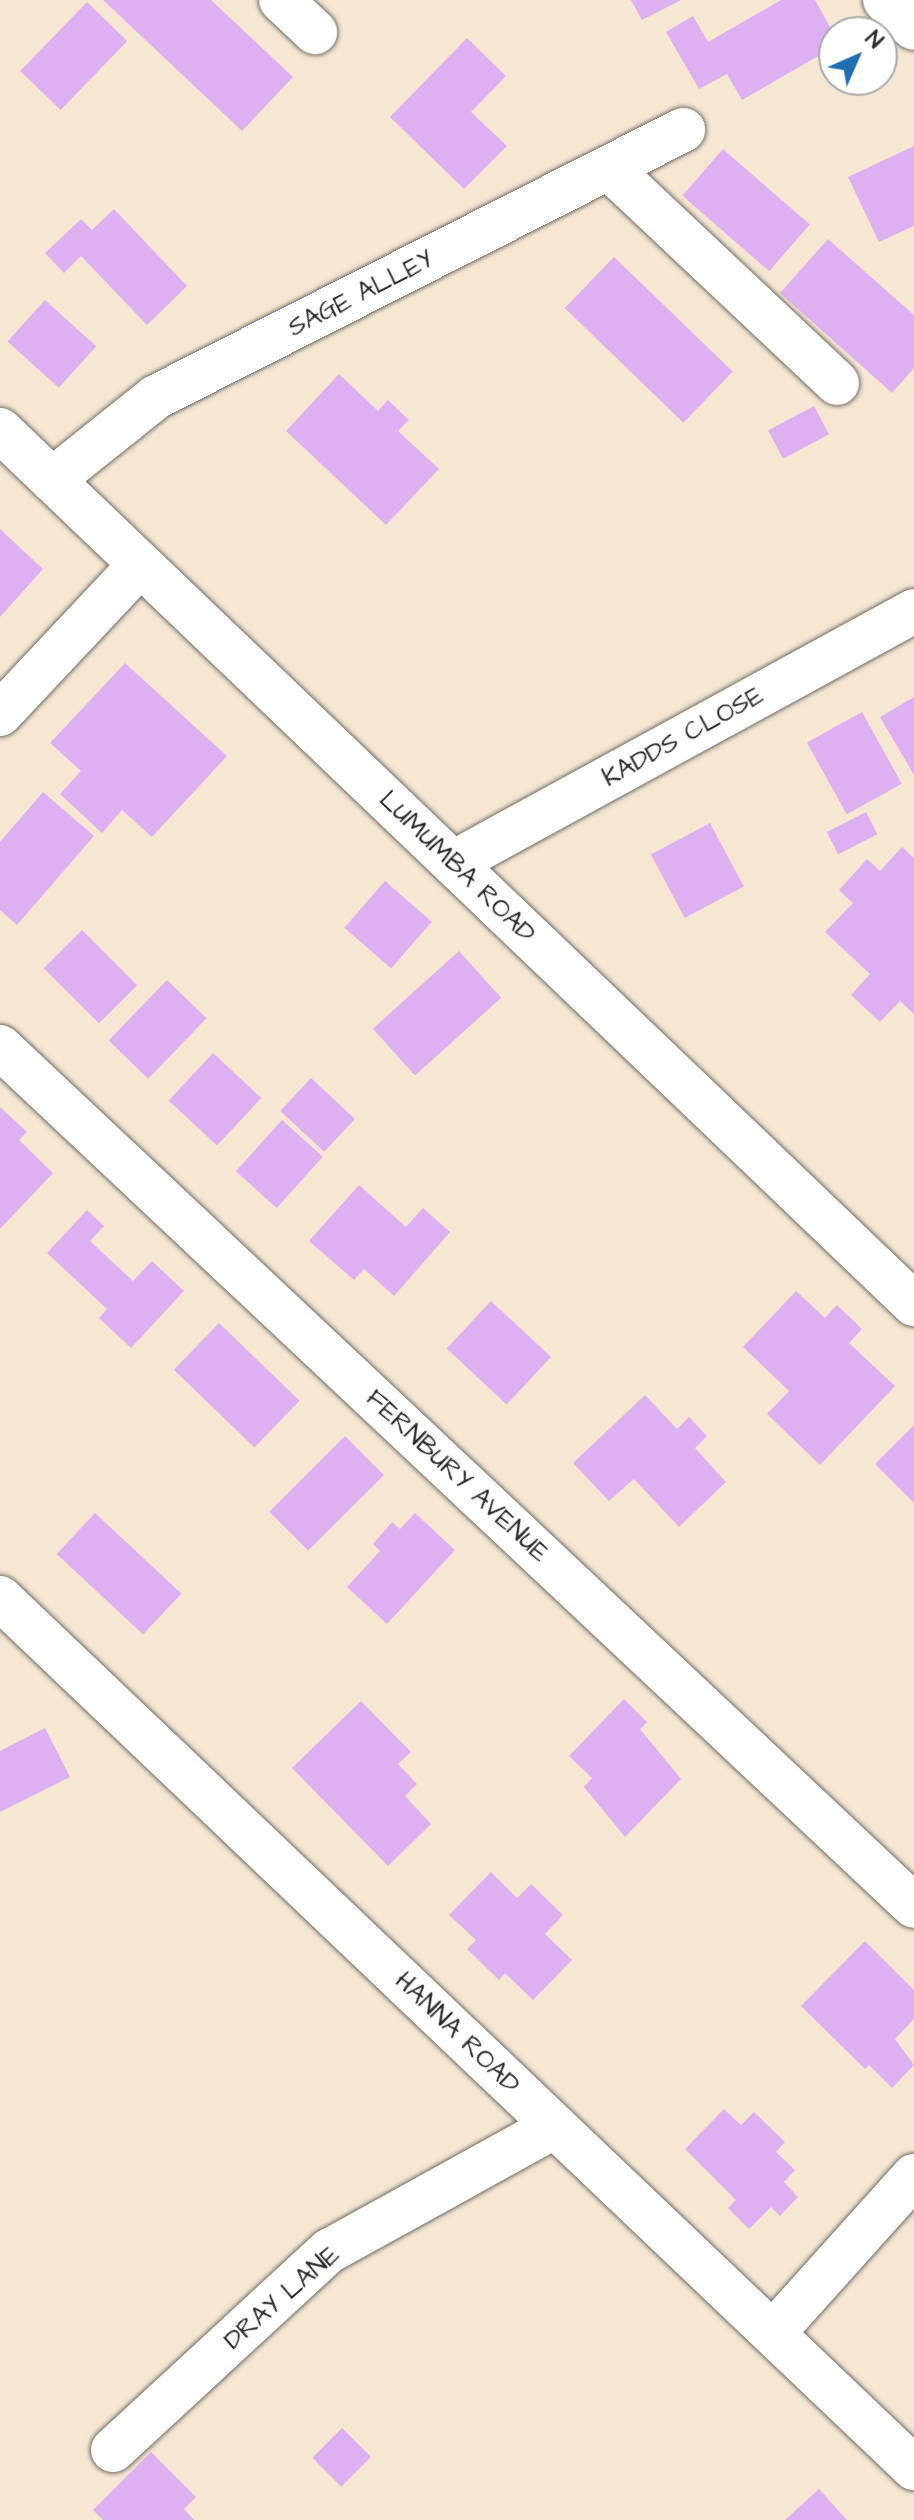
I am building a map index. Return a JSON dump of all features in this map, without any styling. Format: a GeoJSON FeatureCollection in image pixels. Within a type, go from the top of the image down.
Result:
{"type":"FeatureCollection","features":[{"type":"Feature","properties":{"kind":"street"},"geometry":{"type":"LineString","coordinates":[[281,0],[315,32]]}},
{"type":"Feature","properties":{"kind":"street"},"geometry":{"type":"LineString","coordinates":[[885,0],[914,28]]}},
{"type":"Feature","properties":{"kind":"street","name":"SAGE ALLEY"},"geometry":{"type":"LineString","coordinates":[[52,480],[156,397],[683,130]]}},
{"type":"Feature","properties":{"kind":"street"},"geometry":{"type":"LineString","coordinates":[[610,169],[837,383]]}},
{"type":"Feature","properties":{"kind":"street","name":"LUMUMBA ROAD"},"geometry":{"type":"LineString","coordinates":[[0,430],[914,1304]]}},
{"type":"Feature","properties":{"kind":"street"},"geometry":{"type":"LineString","coordinates":[[0,714],[140,565]]}},
{"type":"Feature","properties":{"kind":"street","name":"KADDS CLOSE"},"geometry":{"type":"LineString","coordinates":[[453,863],[914,611]]}},
{"type":"Feature","properties":{"kind":"street","name":"FERNBURY AVENUE"},"geometry":{"type":"LineString","coordinates":[[0,1047],[914,1906]]}},
{"type":"Feature","properties":{"kind":"street","name":"HANNA ROAD"},"geometry":{"type":"LineString","coordinates":[[0,1598],[914,2468]]}},
{"type":"Feature","properties":{"kind":"street","name":"DRAY LANE"},"geometry":{"type":"LineString","coordinates":[[113,2450],[329,2251],[555,2126]]}},
{"type":"Feature","properties":{"kind":"street"},"geometry":{"type":"LineString","coordinates":[[773,2333],[914,2176]]}},
{"type":"Feature","properties":{"kind":"building"},"geometry":{"type":"Polygon","coordinates":[[[103,0],[211,0],[293,77],[242,131],[103,0]]]}},
{"type":"Feature","properties":{"kind":"building"},"geometry":{"type":"Polygon","coordinates":[[[631,0],[681,0],[642,20],[631,0]]]}},
{"type":"Feature","properties":{"kind":"building"},"geometry":{"type":"Polygon","coordinates":[[[781,0],[815,0],[824,16],[818,16],[818,56],[742,100],[727,74],[699,89],[666,32],[693,16],[708,42],[781,0]]]}},
{"type":"Feature","properties":{"kind":"building"},"geometry":{"type":"Polygon","coordinates":[[[87,2],[127,41],[61,110],[20,71],[87,2]]]}},
{"type":"Feature","properties":{"kind":"building"},"geometry":{"type":"Polygon","coordinates":[[[467,38],[506,76],[471,112],[507,146],[464,189],[390,117],[467,38]]]}},
{"type":"Feature","properties":{"kind":"building"},"geometry":{"type":"Polygon","coordinates":[[[914,146],[914,226],[879,242],[848,177],[914,146]]]}},
{"type":"Feature","properties":{"kind":"building"},"geometry":{"type":"Polygon","coordinates":[[[723,149],[810,224],[769,271],[682,196],[723,149]]]}},
{"type":"Feature","properties":{"kind":"building"},"geometry":{"type":"Polygon","coordinates":[[[114,209],[187,286],[147,325],[81,256],[64,273],[45,253],[81,219],[92,230],[114,209]]]}},
{"type":"Feature","properties":{"kind":"building"},"geometry":{"type":"Polygon","coordinates":[[[828,239],[914,315],[914,368],[892,393],[780,293],[828,239]]]}},
{"type":"Feature","properties":{"kind":"building"},"geometry":{"type":"Polygon","coordinates":[[[614,257],[733,372],[683,423],[565,308],[614,257]]]}},
{"type":"Feature","properties":{"kind":"building"},"geometry":{"type":"Polygon","coordinates":[[[45,300],[96,346],[59,388],[8,342],[45,300]]]}},
{"type":"Feature","properties":{"kind":"building"},"geometry":{"type":"Polygon","coordinates":[[[339,374],[378,411],[388,400],[409,420],[398,431],[439,469],[386,525],[286,431],[339,374]]]}},
{"type":"Feature","properties":{"kind":"building"},"geometry":{"type":"Polygon","coordinates":[[[814,406],[829,434],[783,459],[768,430],[814,406]]]}},
{"type":"Feature","properties":{"kind":"building"},"geometry":{"type":"Polygon","coordinates":[[[0,529],[43,569],[0,617],[0,529]]]}},
{"type":"Feature","properties":{"kind":"building"},"geometry":{"type":"Polygon","coordinates":[[[125,663],[227,756],[152,837],[122,810],[102,833],[60,794],[81,771],[50,743],[125,663]]]}},
{"type":"Feature","properties":{"kind":"building"},"geometry":{"type":"Polygon","coordinates":[[[914,697],[914,775],[880,717],[914,697]]]}},
{"type":"Feature","properties":{"kind":"building"},"geometry":{"type":"Polygon","coordinates":[[[862,712],[902,784],[847,814],[807,743],[862,712]]]}},
{"type":"Feature","properties":{"kind":"building"},"geometry":{"type":"Polygon","coordinates":[[[43,792],[94,836],[17,925],[0,910],[0,842],[43,792]]]}},
{"type":"Feature","properties":{"kind":"building"},"geometry":{"type":"Polygon","coordinates":[[[866,812],[877,834],[838,854],[827,832],[866,812]]]}},
{"type":"Feature","properties":{"kind":"building"},"geometry":{"type":"Polygon","coordinates":[[[710,823],[744,887],[685,918],[651,854],[710,823]]]}},
{"type":"Feature","properties":{"kind":"building"},"geometry":{"type":"Polygon","coordinates":[[[902,847],[914,858],[914,1014],[900,1001],[880,1022],[851,995],[870,974],[825,932],[853,903],[839,890],[867,859],[880,871],[902,847]]]}},
{"type":"Feature","properties":{"kind":"building"},"geometry":{"type":"Polygon","coordinates":[[[385,881],[432,922],[391,968],[344,928],[385,881]]]}},
{"type":"Feature","properties":{"kind":"building"},"geometry":{"type":"Polygon","coordinates":[[[82,930],[137,985],[99,1023],[44,968],[82,930]]]}},
{"type":"Feature","properties":{"kind":"building"},"geometry":{"type":"Polygon","coordinates":[[[459,951],[501,998],[415,1075],[373,1029],[459,951]]]}},
{"type":"Feature","properties":{"kind":"building"},"geometry":{"type":"Polygon","coordinates":[[[167,980],[207,1018],[148,1079],[109,1040],[167,980]]]}},
{"type":"Feature","properties":{"kind":"building"},"geometry":{"type":"Polygon","coordinates":[[[213,1053],[261,1098],[217,1146],[169,1101],[213,1053]]]}},
{"type":"Feature","properties":{"kind":"building"},"geometry":{"type":"Polygon","coordinates":[[[311,1078],[355,1119],[324,1152],[280,1111],[311,1078]]]}},
{"type":"Feature","properties":{"kind":"building"},"geometry":{"type":"Polygon","coordinates":[[[0,1107],[27,1132],[19,1140],[53,1173],[0,1229],[0,1107]]]}},
{"type":"Feature","properties":{"kind":"building"},"geometry":{"type":"Polygon","coordinates":[[[282,1120],[323,1157],[277,1208],[236,1171],[282,1120]]]}},
{"type":"Feature","properties":{"kind":"building"},"geometry":{"type":"Polygon","coordinates":[[[359,1185],[406,1227],[423,1208],[450,1232],[394,1296],[364,1269],[354,1280],[309,1241],[359,1185]]]}},
{"type":"Feature","properties":{"kind":"building"},"geometry":{"type":"Polygon","coordinates":[[[87,1210],[104,1226],[90,1241],[133,1281],[152,1261],[184,1291],[131,1348],[99,1318],[107,1309],[47,1253],[87,1210]]]}},
{"type":"Feature","properties":{"kind":"building"},"geometry":{"type":"Polygon","coordinates":[[[796,1291],[825,1318],[837,1305],[862,1329],[849,1343],[895,1386],[820,1465],[767,1414],[789,1391],[743,1347],[796,1291]]]}},
{"type":"Feature","properties":{"kind":"building"},"geometry":{"type":"Polygon","coordinates":[[[491,1301],[551,1357],[507,1404],[447,1349],[491,1301]]]}},
{"type":"Feature","properties":{"kind":"building"},"geometry":{"type":"Polygon","coordinates":[[[219,1323],[300,1401],[254,1448],[174,1370],[219,1323]]]}},
{"type":"Feature","properties":{"kind":"building"},"geometry":{"type":"Polygon","coordinates":[[[645,1395],[677,1429],[689,1417],[707,1436],[695,1448],[726,1482],[679,1527],[634,1479],[609,1501],[573,1463],[645,1395]]]}},
{"type":"Feature","properties":{"kind":"building"},"geometry":{"type":"Polygon","coordinates":[[[914,1425],[914,1503],[875,1464],[914,1425]]]}},
{"type":"Feature","properties":{"kind":"building"},"geometry":{"type":"Polygon","coordinates":[[[345,1436],[384,1475],[308,1551],[269,1512],[345,1436]]]}},
{"type":"Feature","properties":{"kind":"building"},"geometry":{"type":"Polygon","coordinates":[[[95,1513],[181,1593],[143,1634],[57,1554],[95,1513]]]}},
{"type":"Feature","properties":{"kind":"building"},"geometry":{"type":"Polygon","coordinates":[[[415,1513],[455,1550],[387,1624],[347,1587],[380,1551],[373,1544],[392,1522],[400,1529],[415,1513]]]}},
{"type":"Feature","properties":{"kind":"building"},"geometry":{"type":"Polygon","coordinates":[[[624,1699],[647,1722],[640,1729],[681,1779],[625,1837],[584,1787],[592,1778],[569,1756],[624,1699]]]}},
{"type":"Feature","properties":{"kind":"building"},"geometry":{"type":"Polygon","coordinates":[[[361,1701],[411,1752],[398,1764],[417,1784],[405,1796],[431,1824],[388,1866],[292,1768],[361,1701]]]}},
{"type":"Feature","properties":{"kind":"building"},"geometry":{"type":"Polygon","coordinates":[[[45,1728],[70,1777],[0,1812],[0,1751],[45,1728]]]}},
{"type":"Feature","properties":{"kind":"building"},"geometry":{"type":"Polygon","coordinates":[[[491,1872],[517,1898],[531,1884],[563,1915],[545,1934],[572,1960],[533,2000],[505,1973],[499,1980],[467,1949],[476,1940],[449,1915],[491,1872]]]}},
{"type":"Feature","properties":{"kind":"building"},"geometry":{"type":"Polygon","coordinates":[[[865,1941],[914,1990],[914,2019],[895,2039],[914,2065],[892,2088],[869,2065],[865,2069],[801,2006],[865,1941]]]}},
{"type":"Feature","properties":{"kind":"building"},"geometry":{"type":"Polygon","coordinates":[[[724,2109],[741,2125],[754,2112],[785,2142],[776,2152],[795,2170],[784,2182],[798,2197],[780,2216],[771,2207],[749,2229],[728,2208],[736,2200],[685,2149],[724,2109]]]}},
{"type":"Feature","properties":{"kind":"building"},"geometry":{"type":"Polygon","coordinates":[[[342,2428],[371,2457],[341,2487],[312,2458],[342,2428]]]}},
{"type":"Feature","properties":{"kind":"building"},"geometry":{"type":"Polygon","coordinates":[[[151,2452],[196,2497],[184,2509],[194,2520],[103,2520],[93,2510],[151,2452]]]}},
{"type":"Feature","properties":{"kind":"building"},"geometry":{"type":"Polygon","coordinates":[[[819,2489],[847,2520],[785,2520],[819,2489]]]}}]}
